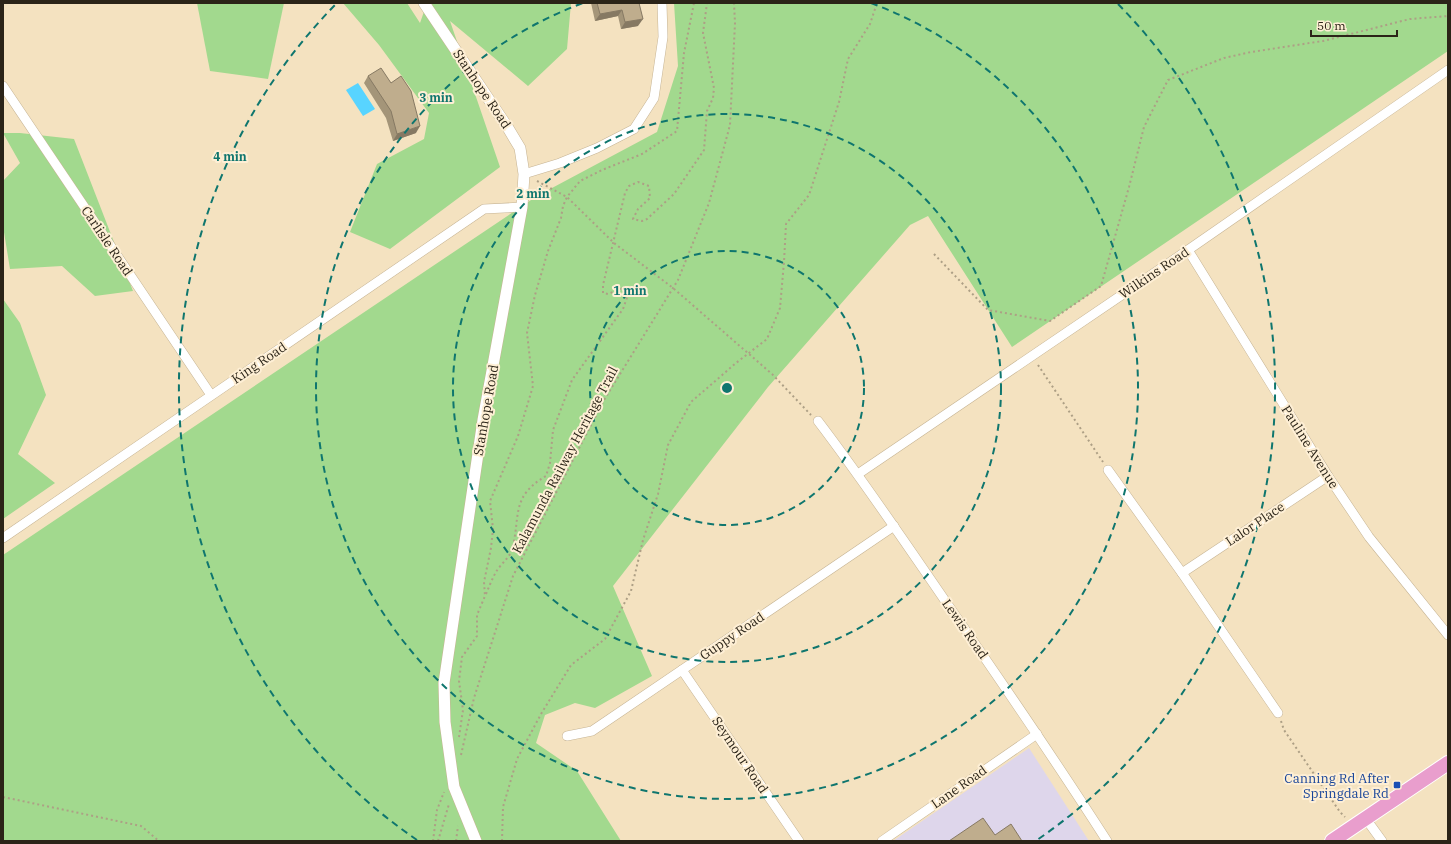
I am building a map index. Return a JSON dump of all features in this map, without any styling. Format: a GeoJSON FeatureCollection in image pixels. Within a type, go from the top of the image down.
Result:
{"type":"FeatureCollection","features":[{"type":"Feature","properties":{"kind":"main road"},"geometry":{"type":"LineString","coordinates":[[1332,841],[1448,763]]}},
{"type":"Feature","properties":{"kind":"street","name":"Stanhope Road"},"geometry":{"type":"LineString","coordinates":[[424,3],[520,148],[524,174],[522,207],[483,420],[444,683],[444,722],[449,789],[476,841]]}},
{"type":"Feature","properties":{"kind":"street"},"geometry":{"type":"LineString","coordinates":[[524,174],[560,163],[597,148],[634,129],[654,98],[663,37],[662,3]]}},
{"type":"Feature","properties":{"kind":"street","name":"Wilkins Road"},"geometry":{"type":"LineString","coordinates":[[858,474],[1188,250],[1448,70]]}},
{"type":"Feature","properties":{"kind":"street","name":"Carlisle Road"},"geometry":{"type":"LineString","coordinates":[[3,86],[211,396]]}},
{"type":"Feature","properties":{"kind":"street","name":"King Road"},"geometry":{"type":"LineString","coordinates":[[3,538],[484,210],[522,207]]}},
{"type":"Feature","properties":{"kind":"street","name":"Pauline Avenue"},"geometry":{"type":"LineString","coordinates":[[1188,250],[1328,476],[1369,537],[1448,635]]}},
{"type":"Feature","properties":{"kind":"street","name":"Lewis Road"},"geometry":{"type":"LineString","coordinates":[[818,421],[858,474],[894,526],[1037,734],[1107,841]]}},
{"type":"Feature","properties":{"kind":"street"},"geometry":{"type":"LineString","coordinates":[[1108,470],[1182,573],[1278,713]]}},
{"type":"Feature","properties":{"kind":"street","name":"Lalor Place"},"geometry":{"type":"LineString","coordinates":[[1182,573],[1328,476]]}},
{"type":"Feature","properties":{"kind":"street","name":"Guppy Road"},"geometry":{"type":"LineString","coordinates":[[567,736],[592,731],[894,526]]}},
{"type":"Feature","properties":{"kind":"street","name":"Seymour Road"},"geometry":{"type":"LineString","coordinates":[[682,670],[799,841]]}},
{"type":"Feature","properties":{"kind":"street","name":"Lane Road"},"geometry":{"type":"LineString","coordinates":[[882,841],[1037,734]]}},
{"type":"Feature","properties":{"kind":"street"},"geometry":{"type":"LineString","coordinates":[[1366,819],[1382,841]]}},
{"type":"Feature","properties":{"kind":"path"},"geometry":{"type":"LineString","coordinates":[[485,596],[484,582],[491,548],[493,529],[490,502],[518,436],[533,386],[527,333],[537,288],[548,251],[561,218],[563,206],[567,196],[580,181],[602,170],[642,154],[677,131],[684,53],[694,3]]}},
{"type":"Feature","properties":{"kind":"path"},"geometry":{"type":"LineString","coordinates":[[459,738],[462,710],[459,681],[462,657],[477,636],[477,615],[496,572],[511,551],[517,514],[524,494],[539,480],[546,476],[550,463],[553,430],[572,380],[623,310],[630,289],[625,287],[608,294],[603,293],[603,285],[625,193],[630,186],[638,182],[649,186],[650,198],[638,209],[633,219],[642,221],[647,219],[674,194],[704,150],[707,111],[713,98],[714,88],[703,33],[706,3]]}},
{"type":"Feature","properties":{"kind":"path","name":"Kalamunda Railway Heritage Trail"},"geometry":{"type":"LineString","coordinates":[[460,758],[474,698],[513,576],[604,400],[678,280],[709,203],[730,125],[735,22],[734,3]]}},
{"type":"Feature","properties":{"kind":"path"},"geometry":{"type":"LineString","coordinates":[[502,841],[503,807],[517,759],[541,714],[571,664],[605,640],[631,591],[643,540],[658,494],[668,445],[691,402],[767,339],[780,308],[786,224],[809,195],[839,102],[848,59],[870,24],[877,3]]}},
{"type":"Feature","properties":{"kind":"path"},"geometry":{"type":"LineString","coordinates":[[934,254],[988,310],[1050,321],[1101,286],[1144,127],[1168,80],[1224,58],[1251,52],[1323,41],[1410,19],[1448,16]]}},
{"type":"Feature","properties":{"kind":"path"},"geometry":{"type":"LineString","coordinates":[[524,174],[567,196],[614,243],[673,288],[772,374],[818,421]]}},
{"type":"Feature","properties":{"kind":"path"},"geometry":{"type":"LineString","coordinates":[[1032,356],[1108,470]]}},
{"type":"Feature","properties":{"kind":"path"},"geometry":{"type":"LineString","coordinates":[[1278,713],[1284,730],[1340,812],[1354,827]]}},
{"type":"Feature","properties":{"kind":"path"},"geometry":{"type":"LineString","coordinates":[[433,841],[437,810],[449,789]]}},
{"type":"Feature","properties":{"kind":"path"},"geometry":{"type":"LineString","coordinates":[[438,841],[449,789]]}},
{"type":"Feature","properties":{"kind":"path"},"geometry":{"type":"LineString","coordinates":[[3,797],[141,826],[159,841]]}},
{"type":"Feature","properties":{"kind":"shaded area"},"geometry":{"type":"Polygon","coordinates":[[[1029,748],[1089,841],[893,841],[1029,748]]]}},
{"type":"Feature","properties":{"kind":"green space"},"geometry":{"type":"Polygon","coordinates":[[[197,3],[284,3],[268,79],[210,71],[197,3]]]}},
{"type":"Feature","properties":{"kind":"green space"},"geometry":{"type":"Polygon","coordinates":[[[343,3],[407,3],[420,23],[427,3],[571,3],[567,49],[528,86],[450,21],[500,167],[390,249],[350,232],[377,164],[424,139],[429,113],[379,45],[343,3]]]}},
{"type":"Feature","properties":{"kind":"green space"},"geometry":{"type":"Polygon","coordinates":[[[674,3],[1448,3],[1448,51],[1012,347],[928,216],[910,225],[768,387],[613,586],[652,676],[595,708],[575,703],[545,715],[536,743],[577,771],[621,841],[3,841],[3,555],[537,196],[657,132],[678,66],[674,3]]]}},
{"type":"Feature","properties":{"kind":"green space"},"geometry":{"type":"Polygon","coordinates":[[[3,133],[20,133],[74,139],[133,291],[95,296],[62,266],[10,269],[3,226],[3,181],[20,163],[3,133]]]}},
{"type":"Feature","properties":{"kind":"green space"},"geometry":{"type":"Polygon","coordinates":[[[3,299],[20,323],[46,395],[18,454],[55,483],[3,519],[3,299]]]}},
{"type":"Feature","properties":{"kind":"water"},"geometry":{"type":"Polygon","coordinates":[[[358,83],[375,109],[363,116],[346,90],[358,83]]]}},
{"type":"Feature","properties":{"kind":"building"},"geometry":{"type":"Polygon","coordinates":[[[597,3],[639,3],[643,19],[625,22],[622,10],[600,14],[597,3]]]}},
{"type":"Feature","properties":{"kind":"building"},"geometry":{"type":"Polygon","coordinates":[[[381,68],[391,83],[401,76],[411,91],[420,126],[397,134],[391,111],[368,76],[381,68]]]}},
{"type":"Feature","properties":{"kind":"building"},"geometry":{"type":"Polygon","coordinates":[[[983,818],[995,835],[1011,824],[1022,841],[949,841],[983,818]]]}},
{"type":"Feature","properties":{"kind":"place","name":"Canning Rd After Springdale Rd"},"geometry":{"type":"Point","coordinates":[1397,785]}}]}
